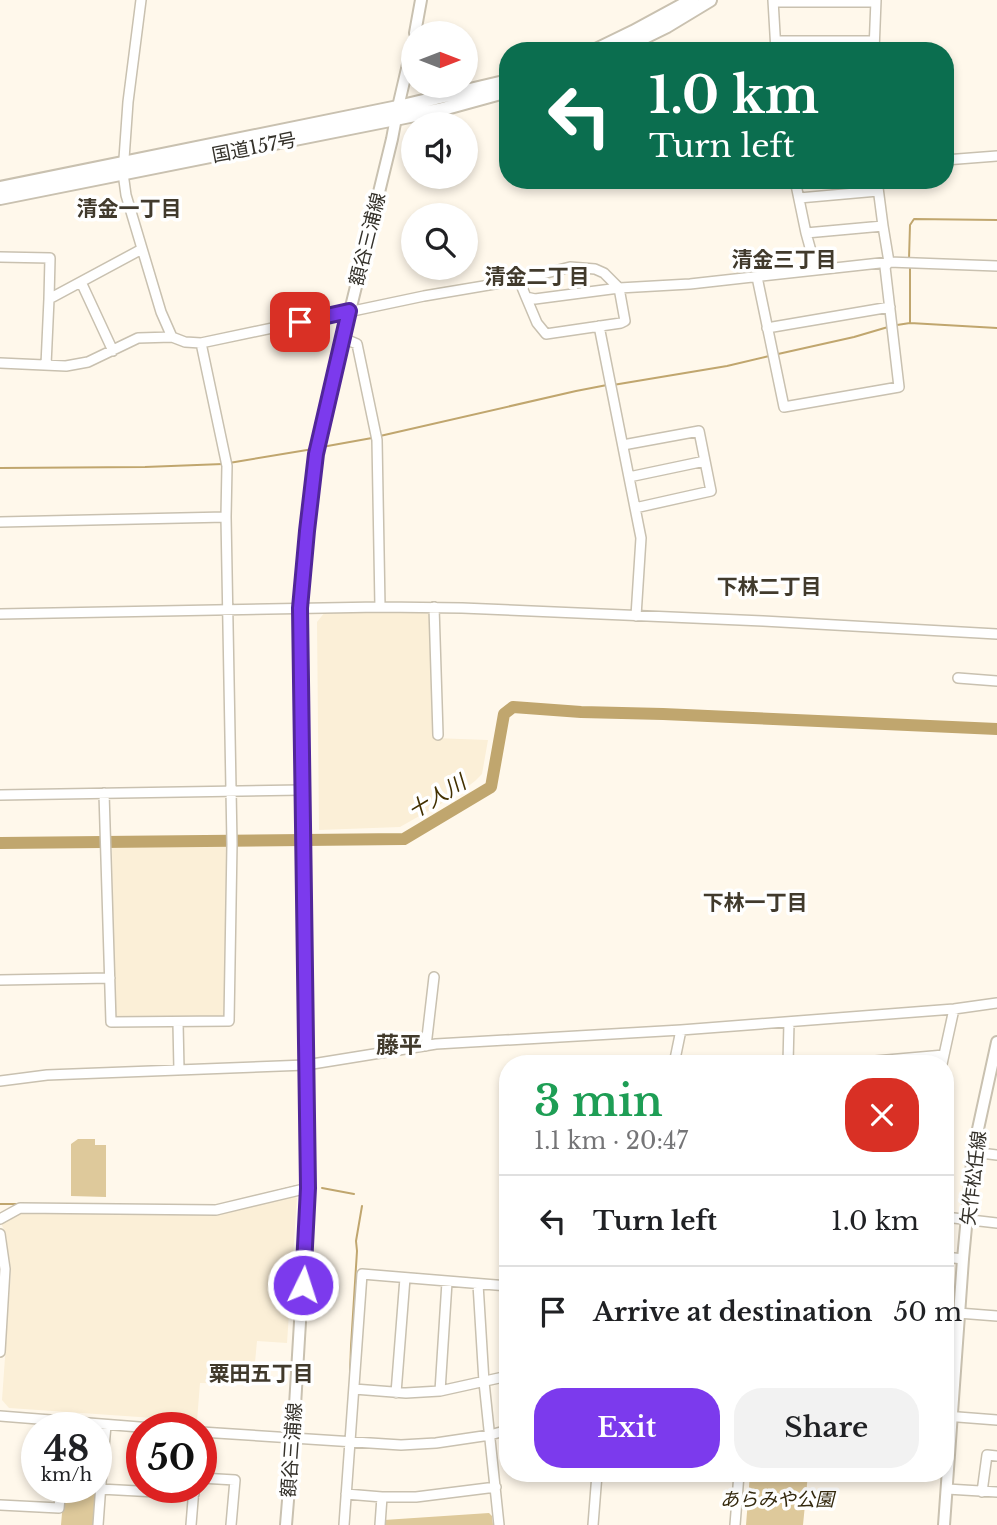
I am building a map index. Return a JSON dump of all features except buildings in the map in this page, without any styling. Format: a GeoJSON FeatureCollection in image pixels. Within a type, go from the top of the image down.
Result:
{"type":"FeatureCollection","features":[{"type":"Feature","properties":{"kind":"highway"},"geometry":{"type":"LineString","coordinates":[[612,42],[692,0]]}},
{"type":"Feature","properties":{"kind":"highway"},"geometry":{"type":"LineString","coordinates":[[634,42],[710,0]]}},
{"type":"Feature","properties":{"kind":"highway","name":"国道157号"},"geometry":{"type":"LineString","coordinates":[[0,198],[124,168],[397,113],[499,84]]}},
{"type":"Feature","properties":{"kind":"highway","name":"国道157号"},"geometry":{"type":"LineString","coordinates":[[397,113],[439,110],[499,93]]}},
{"type":"Feature","properties":{"kind":"highway","name":"国道157号"},"geometry":{"type":"LineString","coordinates":[[0,188],[124,168]]}},
{"type":"Feature","properties":{"kind":"main road"},"geometry":{"type":"LineString","coordinates":[[417,21],[421,0]]}},
{"type":"Feature","properties":{"kind":"main road","name":"額谷三浦線"},"geometry":{"type":"LineString","coordinates":[[286,1525],[308,1188],[300,608],[318,442],[401,96]]}},
{"type":"Feature","properties":{"kind":"main road","name":"矢作松任線"},"geometry":{"type":"LineString","coordinates":[[954,1369],[973,1152],[997,1043]]}},
{"type":"Feature","properties":{"kind":"main road","name":"矢作松任線"},"geometry":{"type":"LineString","coordinates":[[944,1525],[947,1482]]}},
{"type":"Feature","properties":{"kind":"street"},"geometry":{"type":"LineString","coordinates":[[141,0],[128,102],[124,168],[126,195],[160,312],[172,337]]}},
{"type":"Feature","properties":{"kind":"street"},"geometry":{"type":"LineString","coordinates":[[776,42],[773,1],[876,1],[874,42]]}},
{"type":"Feature","properties":{"kind":"street"},"geometry":{"type":"LineString","coordinates":[[954,159],[997,156]]}},
{"type":"Feature","properties":{"kind":"street"},"geometry":{"type":"LineString","coordinates":[[798,189],[806,233],[817,269]]}},
{"type":"Feature","properties":{"kind":"street"},"geometry":{"type":"LineString","coordinates":[[799,198],[878,191],[883,226],[893,262]]}},
{"type":"Feature","properties":{"kind":"street"},"geometry":{"type":"LineString","coordinates":[[806,233],[883,226]]}},
{"type":"Feature","properties":{"kind":"street"},"geometry":{"type":"LineString","coordinates":[[48,299],[142,249]]}},
{"type":"Feature","properties":{"kind":"street"},"geometry":{"type":"LineString","coordinates":[[0,257],[50,258],[46,365]]}},
{"type":"Feature","properties":{"kind":"street"},"geometry":{"type":"LineString","coordinates":[[757,276],[784,407],[899,387],[885,267],[893,262]]}},
{"type":"Feature","properties":{"kind":"street"},"geometry":{"type":"LineString","coordinates":[[526,298],[893,262],[997,266]]}},
{"type":"Feature","properties":{"kind":"street"},"geometry":{"type":"LineString","coordinates":[[0,363],[66,366],[88,362],[138,338],[172,337],[185,342],[201,343],[349,311],[519,280],[570,267],[595,269],[604,273],[619,288],[625,321],[546,334],[537,323],[519,280]]}},
{"type":"Feature","properties":{"kind":"street"},"geometry":{"type":"LineString","coordinates":[[81,282],[113,351]]}},
{"type":"Feature","properties":{"kind":"street"},"geometry":{"type":"LineString","coordinates":[[767,328],[890,307]]}},
{"type":"Feature","properties":{"kind":"street"},"geometry":{"type":"LineString","coordinates":[[599,326],[640,538],[636,616]]}},
{"type":"Feature","properties":{"kind":"street"},"geometry":{"type":"LineString","coordinates":[[343,338],[357,344],[376,436],[380,607]]}},
{"type":"Feature","properties":{"kind":"street"},"geometry":{"type":"LineString","coordinates":[[104,793],[111,1022],[229,1021],[232,790],[226,463],[201,343]]}},
{"type":"Feature","properties":{"kind":"street"},"geometry":{"type":"LineString","coordinates":[[623,445],[699,431],[711,491],[635,508]]}},
{"type":"Feature","properties":{"kind":"street"},"geometry":{"type":"LineString","coordinates":[[629,477],[705,461]]}},
{"type":"Feature","properties":{"kind":"street"},"geometry":{"type":"LineString","coordinates":[[0,522],[226,517]]}},
{"type":"Feature","properties":{"kind":"street"},"geometry":{"type":"LineString","coordinates":[[434,607],[438,735]]}},
{"type":"Feature","properties":{"kind":"street"},"geometry":{"type":"LineString","coordinates":[[0,614],[434,607],[997,635]]}},
{"type":"Feature","properties":{"kind":"street"},"geometry":{"type":"LineString","coordinates":[[958,678],[997,681]]}},
{"type":"Feature","properties":{"kind":"street"},"geometry":{"type":"LineString","coordinates":[[0,795],[302,790]]}},
{"type":"Feature","properties":{"kind":"street"},"geometry":{"type":"LineString","coordinates":[[426,1046],[434,977]]}},
{"type":"Feature","properties":{"kind":"street"},"geometry":{"type":"LineString","coordinates":[[0,979],[110,978]]}},
{"type":"Feature","properties":{"kind":"street"},"geometry":{"type":"LineString","coordinates":[[0,1081],[47,1075],[306,1065],[436,1044],[681,1030],[954,1009],[997,1003]]}},
{"type":"Feature","properties":{"kind":"street"},"geometry":{"type":"LineString","coordinates":[[944,1055],[954,1009]]}},
{"type":"Feature","properties":{"kind":"street"},"geometry":{"type":"LineString","coordinates":[[788,1055],[789,1022]]}},
{"type":"Feature","properties":{"kind":"street"},"geometry":{"type":"LineString","coordinates":[[178,1023],[179,1070]]}},
{"type":"Feature","properties":{"kind":"street"},"geometry":{"type":"LineString","coordinates":[[676,1055],[681,1030]]}},
{"type":"Feature","properties":{"kind":"street"},"geometry":{"type":"LineString","coordinates":[[973,1152],[997,1155]]}},
{"type":"Feature","properties":{"kind":"street"},"geometry":{"type":"LineString","coordinates":[[0,1219],[20,1208],[215,1210],[308,1188]]}},
{"type":"Feature","properties":{"kind":"street"},"geometry":{"type":"LineString","coordinates":[[954,1218],[997,1223]]}},
{"type":"Feature","properties":{"kind":"street"},"geometry":{"type":"LineString","coordinates":[[0,1236],[5,1269],[0,1352]]}},
{"type":"Feature","properties":{"kind":"street"},"geometry":{"type":"LineString","coordinates":[[954,1258],[963,1259]]}},
{"type":"Feature","properties":{"kind":"street"},"geometry":{"type":"LineString","coordinates":[[344,1525],[362,1274],[499,1285]]}},
{"type":"Feature","properties":{"kind":"street"},"geometry":{"type":"LineString","coordinates":[[396,1392],[405,1278]]}},
{"type":"Feature","properties":{"kind":"street"},"geometry":{"type":"LineString","coordinates":[[440,1391],[447,1282]]}},
{"type":"Feature","properties":{"kind":"street"},"geometry":{"type":"LineString","coordinates":[[478,1284],[484,1382],[499,1525]]}},
{"type":"Feature","properties":{"kind":"street"},"geometry":{"type":"LineString","coordinates":[[954,1313],[997,1316]]}},
{"type":"Feature","properties":{"kind":"street"},"geometry":{"type":"LineString","coordinates":[[354,1389],[440,1391],[499,1379]]}},
{"type":"Feature","properties":{"kind":"street"},"geometry":{"type":"LineString","coordinates":[[0,1416],[21,1418]]}},
{"type":"Feature","properties":{"kind":"street"},"geometry":{"type":"LineString","coordinates":[[954,1416],[997,1420]]}},
{"type":"Feature","properties":{"kind":"street"},"geometry":{"type":"LineString","coordinates":[[217,1433],[401,1445],[436,1443],[499,1432]]}},
{"type":"Feature","properties":{"kind":"street"},"geometry":{"type":"LineString","coordinates":[[982,1492],[987,1455],[997,1456]]}},
{"type":"Feature","properties":{"kind":"street"},"geometry":{"type":"LineString","coordinates":[[217,1479],[235,1480],[231,1525]]}},
{"type":"Feature","properties":{"kind":"street"},"geometry":{"type":"LineString","coordinates":[[593,1525],[596,1482]]}},
{"type":"Feature","properties":{"kind":"street"},"geometry":{"type":"LineString","coordinates":[[735,1525],[738,1482]]}},
{"type":"Feature","properties":{"kind":"street"},"geometry":{"type":"LineString","coordinates":[[346,1494],[416,1497],[496,1487]]}},
{"type":"Feature","properties":{"kind":"street"},"geometry":{"type":"LineString","coordinates":[[947,1489],[997,1492]]}},
{"type":"Feature","properties":{"kind":"street"},"geometry":{"type":"LineString","coordinates":[[380,1525],[382,1497]]}},
{"type":"Feature","properties":{"kind":"street"},"geometry":{"type":"LineString","coordinates":[[0,1505],[59,1508],[60,1503]]}},
{"type":"Feature","properties":{"kind":"street"},"geometry":{"type":"LineString","coordinates":[[98,1525],[99,1503]]}},
{"type":"Feature","properties":{"kind":"street"},"geometry":{"type":"LineString","coordinates":[[191,1525],[193,1503]]}},
{"type":"Feature","properties":{"kind":"shaded area"},"geometry":{"type":"Polygon","coordinates":[[[325,612],[431,612],[434,738],[488,740],[482,774],[475,781],[458,794],[400,827],[319,830],[317,622],[325,612]]]}},
{"type":"Feature","properties":{"kind":"shaded area"},"geometry":{"type":"Polygon","coordinates":[[[229,845],[227,1019],[114,1020],[112,846],[229,845]]]}},
{"type":"Feature","properties":{"kind":"shaded area"},"geometry":{"type":"Polygon","coordinates":[[[293,1195],[297,1198],[287,1343],[257,1341],[253,1384],[200,1383],[198,1412],[126,1412],[126,1416],[112,1415],[112,1412],[9,1408],[2,1400],[11,1272],[6,1235],[1,1223],[20,1212],[223,1213],[293,1195]]]}},
{"type":"Feature","properties":{"kind":"green space"},"geometry":{"type":"Polygon","coordinates":[[[78,1139],[95,1139],[95,1145],[106,1145],[106,1197],[71,1196],[71,1144],[78,1139]]]}},
{"type":"Feature","properties":{"kind":"green space","name":"あらみや公園"},"geometry":{"type":"Polygon","coordinates":[[[749,1482],[807,1482],[803,1525],[746,1525],[749,1482]]]}},
{"type":"Feature","properties":{"kind":"green space"},"geometry":{"type":"Polygon","coordinates":[[[63,1503],[95,1503],[94,1525],[61,1525],[63,1503]]]}},
{"type":"Feature","properties":{"kind":"green space"},"geometry":{"type":"Polygon","coordinates":[[[489,1513],[493,1525],[384,1525],[384,1520],[489,1513]]]}},
{"type":"Feature","properties":{"kind":"waterway"},"geometry":{"type":"LineString","coordinates":[[909,259],[910,225],[914,219],[997,220]]}},
{"type":"Feature","properties":{"kind":"waterway"},"geometry":{"type":"LineString","coordinates":[[910,268],[910,322]]}},
{"type":"Feature","properties":{"kind":"waterway"},"geometry":{"type":"LineString","coordinates":[[897,325],[910,323],[997,328]]}},
{"type":"Feature","properties":{"kind":"waterway"},"geometry":{"type":"LineString","coordinates":[[778,354],[888,327]]}},
{"type":"Feature","properties":{"kind":"waterway"},"geometry":{"type":"LineString","coordinates":[[613,385],[727,366],[769,356]]}},
{"type":"Feature","properties":{"kind":"waterway"},"geometry":{"type":"LineString","coordinates":[[380,436],[607,385]]}},
{"type":"Feature","properties":{"kind":"waterway"},"geometry":{"type":"LineString","coordinates":[[322,447],[372,438]]}},
{"type":"Feature","properties":{"kind":"waterway"},"geometry":{"type":"LineString","coordinates":[[229,463],[313,449]]}},
{"type":"Feature","properties":{"kind":"waterway"},"geometry":{"type":"LineString","coordinates":[[0,468],[223,464]]}},
{"type":"Feature","properties":{"kind":"waterway","name":"十人川"},"geometry":{"type":"LineString","coordinates":[[0,843],[404,839],[491,787],[504,714],[513,707],[997,729]]}},
{"type":"Feature","properties":{"kind":"waterway"},"geometry":{"type":"LineString","coordinates":[[248,1198],[297,1186]]}},
{"type":"Feature","properties":{"kind":"waterway"},"geometry":{"type":"LineString","coordinates":[[322,1188],[354,1194]]}},
{"type":"Feature","properties":{"kind":"waterway"},"geometry":{"type":"LineString","coordinates":[[0,1204],[20,1204]]}},
{"type":"Feature","properties":{"kind":"waterway"},"geometry":{"type":"LineString","coordinates":[[350,1375],[356,1241],[362,1206]]}},
{"type":"Feature","properties":{"kind":"district","name":"清金一丁目"},"geometry":{"type":"Point","coordinates":[129,209]}},
{"type":"Feature","properties":{"kind":"district","name":"清金三丁目"},"geometry":{"type":"Point","coordinates":[784,260]}},
{"type":"Feature","properties":{"kind":"district","name":"清金二丁目"},"geometry":{"type":"Point","coordinates":[537,277]}},
{"type":"Feature","properties":{"kind":"district","name":"下林二丁目"},"geometry":{"type":"Point","coordinates":[769,587]}},
{"type":"Feature","properties":{"kind":"district","name":"下林一丁目"},"geometry":{"type":"Point","coordinates":[755,903]}},
{"type":"Feature","properties":{"kind":"district","name":"藤平"},"geometry":{"type":"Point","coordinates":[399,1045]}},
{"type":"Feature","properties":{"kind":"district","name":"粟田五丁目"},"geometry":{"type":"Point","coordinates":[261,1374]}},
{"type":"Feature","properties":{"kind":"route"},"geometry":{"type":"LineString","coordinates":[[300,322],[349,311],[316,454],[300,608],[308,1188],[303,1285]]}}]}
